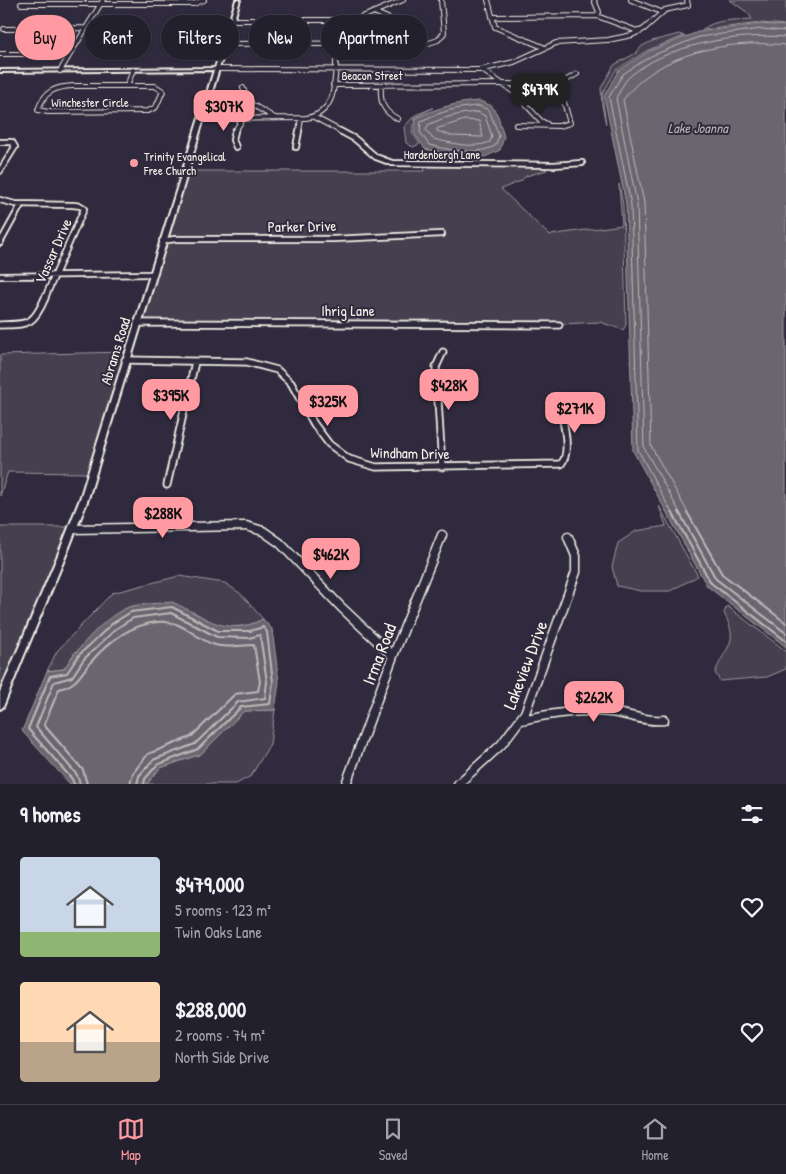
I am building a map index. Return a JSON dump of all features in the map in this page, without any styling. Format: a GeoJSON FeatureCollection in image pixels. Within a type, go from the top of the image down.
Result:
{"type":"FeatureCollection","features":[{"type":"Feature","properties":{"kind":"street"},"geometry":{"type":"LineString","coordinates":[[93,15],[103,0]]}},
{"type":"Feature","properties":{"kind":"street"},"geometry":{"type":"LineString","coordinates":[[21,4],[193,4],[204,0]]}},
{"type":"Feature","properties":{"kind":"street","name":"Abrams Road"},"geometry":{"type":"LineString","coordinates":[[233,15],[238,0]]}},
{"type":"Feature","properties":{"kind":"street"},"geometry":{"type":"LineString","coordinates":[[239,20],[351,20],[403,0]]}},
{"type":"Feature","properties":{"kind":"street"},"geometry":{"type":"LineString","coordinates":[[427,43],[443,36],[441,0]]}},
{"type":"Feature","properties":{"kind":"street"},"geometry":{"type":"LineString","coordinates":[[488,0],[492,18],[497,28],[543,47]]}},
{"type":"Feature","properties":{"kind":"street"},"geometry":{"type":"LineString","coordinates":[[594,0],[599,12],[597,16]]}},
{"type":"Feature","properties":{"kind":"street"},"geometry":{"type":"LineString","coordinates":[[631,0],[661,12]]}},
{"type":"Feature","properties":{"kind":"street"},"geometry":{"type":"LineString","coordinates":[[0,71],[480,70],[514,62],[543,47],[563,42],[616,39],[640,32],[661,12],[687,2]]}},
{"type":"Feature","properties":{"kind":"street"},"geometry":{"type":"LineString","coordinates":[[374,12],[381,15]]}},
{"type":"Feature","properties":{"kind":"street"},"geometry":{"type":"LineString","coordinates":[[492,18],[597,16],[640,32]]}},
{"type":"Feature","properties":{"kind":"street"},"geometry":{"type":"LineString","coordinates":[[4,29],[85,28]]}},
{"type":"Feature","properties":{"kind":"street"},"geometry":{"type":"LineString","coordinates":[[75,45],[85,28]]}},
{"type":"Feature","properties":{"kind":"street"},"geometry":{"type":"LineString","coordinates":[[239,44],[321,44]]}},
{"type":"Feature","properties":{"kind":"street"},"geometry":{"type":"LineString","coordinates":[[0,54],[15,54]]}},
{"type":"Feature","properties":{"kind":"street"},"geometry":{"type":"LineString","coordinates":[[60,71],[66,60]]}},
{"type":"Feature","properties":{"kind":"street","name":"Abrams Road"},"geometry":{"type":"LineString","coordinates":[[0,704],[14,665],[74,528],[219,60]]}},
{"type":"Feature","properties":{"kind":"street"},"geometry":{"type":"LineString","coordinates":[[201,119],[314,117],[330,105],[335,60]]}},
{"type":"Feature","properties":{"kind":"street","name":"Winchester Circle"},"geometry":{"type":"LineString","coordinates":[[127,86],[133,70]]}},
{"type":"Feature","properties":{"kind":"street"},"geometry":{"type":"LineString","coordinates":[[480,70],[486,72],[514,92],[541,121],[550,125]]}},
{"type":"Feature","properties":{"kind":"street"},"geometry":{"type":"LineString","coordinates":[[516,125],[566,125],[571,121],[561,90],[556,86],[577,74]]}},
{"type":"Feature","properties":{"kind":"street","name":"Beacon Street"},"geometry":{"type":"LineString","coordinates":[[333,85],[534,84],[556,86]]}},
{"type":"Feature","properties":{"kind":"street"},"geometry":{"type":"LineString","coordinates":[[381,85],[381,106],[386,113],[398,119]]}},
{"type":"Feature","properties":{"kind":"street","name":"Winchester Circle"},"geometry":{"type":"LineString","coordinates":[[127,86],[157,87],[163,91],[156,107],[145,112],[48,112],[38,110],[48,92],[54,87],[127,86]]}},
{"type":"Feature","properties":{"kind":"street"},"geometry":{"type":"LineString","coordinates":[[243,88],[248,102],[277,119]]}},
{"type":"Feature","properties":{"kind":"street","name":"Hardenbergh Lane"},"geometry":{"type":"LineString","coordinates":[[314,117],[355,139],[376,157],[392,163],[554,165],[582,163]]}},
{"type":"Feature","properties":{"kind":"street"},"geometry":{"type":"LineString","coordinates":[[296,147],[301,118]]}},
{"type":"Feature","properties":{"kind":"street"},"geometry":{"type":"LineString","coordinates":[[236,147],[232,136],[243,119]]}},
{"type":"Feature","properties":{"kind":"street"},"geometry":{"type":"LineString","coordinates":[[0,142],[12,142],[15,147],[0,171]]}},
{"type":"Feature","properties":{"kind":"street","name":"Vassar Drive"},"geometry":{"type":"LineString","coordinates":[[0,200],[8,204],[74,205],[81,206],[84,209],[38,314],[28,324],[0,325]]}},
{"type":"Feature","properties":{"kind":"street"},"geometry":{"type":"LineString","coordinates":[[0,243],[21,205]]}},
{"type":"Feature","properties":{"kind":"street","name":"Parker Drive"},"geometry":{"type":"LineString","coordinates":[[162,241],[175,239],[333,239],[442,234]]}},
{"type":"Feature","properties":{"kind":"street"},"geometry":{"type":"LineString","coordinates":[[0,276],[152,274]]}},
{"type":"Feature","properties":{"kind":"street","name":"Ihrig Lane"},"geometry":{"type":"LineString","coordinates":[[137,323],[558,325]]}},
{"type":"Feature","properties":{"kind":"street"},"geometry":{"type":"LineString","coordinates":[[442,467],[436,367],[443,352]]}},
{"type":"Feature","properties":{"kind":"street","name":"Windham Drive"},"geometry":{"type":"LineString","coordinates":[[125,360],[253,363],[279,372],[292,384],[310,418],[327,443],[350,460],[376,467],[554,465],[562,463],[566,450],[558,397]]}},
{"type":"Feature","properties":{"kind":"street"},"geometry":{"type":"LineString","coordinates":[[167,485],[196,362]]}},
{"type":"Feature","properties":{"kind":"street"},"geometry":{"type":"LineString","coordinates":[[74,528],[253,527],[263,531],[280,543],[341,606],[394,656]]}},
{"type":"Feature","properties":{"kind":"street","name":"Irma Road"},"geometry":{"type":"LineString","coordinates":[[346,784],[442,535]]}},
{"type":"Feature","properties":{"kind":"street","name":"Lakeview Drive"},"geometry":{"type":"LineString","coordinates":[[458,784],[501,744],[520,720],[576,572],[576,556],[568,537]]}},
{"type":"Feature","properties":{"kind":"street"},"geometry":{"type":"LineString","coordinates":[[520,720],[549,714],[601,711],[614,712],[645,721],[664,720]]}},
{"type":"Feature","properties":{"kind":"shaded area"},"geometry":{"type":"Polygon","coordinates":[[[730,0],[786,0],[786,25],[760,23],[702,30],[718,22],[752,19],[748,13],[730,0]]]}},
{"type":"Feature","properties":{"kind":"shaded area"},"geometry":{"type":"Polygon","coordinates":[[[679,34],[684,36],[648,50],[616,70],[602,95],[606,124],[601,88],[614,65],[636,53],[642,46],[652,41],[679,34]]]}},
{"type":"Feature","properties":{"kind":"shaded area"},"geometry":{"type":"Polygon","coordinates":[[[433,108],[414,118],[412,133],[420,144],[413,147],[406,143],[404,127],[415,115],[433,108]]]}},
{"type":"Feature","properties":{"kind":"shaded area"},"geometry":{"type":"Polygon","coordinates":[[[432,155],[498,165],[536,164],[547,170],[526,176],[521,181],[501,189],[549,235],[622,225],[619,184],[623,204],[626,325],[623,330],[600,322],[487,328],[446,320],[140,323],[187,171],[425,171],[423,160],[432,155]]]}},
{"type":"Feature","properties":{"kind":"shaded area"},"geometry":{"type":"Polygon","coordinates":[[[125,352],[88,473],[8,472],[0,496],[0,355],[125,352]]]}},
{"type":"Feature","properties":{"kind":"shaded area"},"geometry":{"type":"Polygon","coordinates":[[[659,506],[698,576],[670,591],[641,591],[617,586],[612,567],[618,543],[636,531],[666,526],[659,506]]]}},
{"type":"Feature","properties":{"kind":"shaded area"},"geometry":{"type":"Polygon","coordinates":[[[0,527],[70,527],[0,691],[0,527]]]}},
{"type":"Feature","properties":{"kind":"shaded area"},"geometry":{"type":"Polygon","coordinates":[[[179,576],[225,583],[241,594],[263,619],[249,626],[219,627],[194,612],[75,652],[64,669],[47,671],[57,651],[112,593],[179,576]]]}},
{"type":"Feature","properties":{"kind":"shaded area"},"geometry":{"type":"Polygon","coordinates":[[[727,606],[786,651],[786,669],[767,677],[720,681],[715,673],[730,644],[731,638],[729,623],[724,613],[727,606]]]}},
{"type":"Feature","properties":{"kind":"shaded area"},"geometry":{"type":"Polygon","coordinates":[[[275,710],[270,744],[251,776],[236,784],[147,784],[160,768],[201,754],[244,711],[275,710]]]}},
{"type":"Feature","properties":{"kind":"water","name":"Lake Joanna"},"geometry":{"type":"Polygon","coordinates":[[[761,24],[786,26],[786,647],[707,586],[633,451],[626,204],[604,96],[618,71],[649,51],[698,32],[761,24]]]}},
{"type":"Feature","properties":{"kind":"water"},"geometry":{"type":"Polygon","coordinates":[[[480,101],[492,106],[498,116],[504,137],[500,150],[485,157],[449,155],[425,149],[414,133],[416,118],[447,106],[480,101]]]}},
{"type":"Feature","properties":{"kind":"water"},"geometry":{"type":"Polygon","coordinates":[[[172,602],[206,619],[227,626],[250,624],[263,619],[272,629],[279,682],[275,710],[244,711],[201,754],[160,768],[147,784],[70,784],[22,731],[47,671],[64,669],[76,652],[93,634],[120,611],[145,604],[172,602]]]}},
{"type":"Feature","properties":{"kind":"place","name":"Trinity Evangelical Free Church"},"geometry":{"type":"Point","coordinates":[134,163]}}]}
